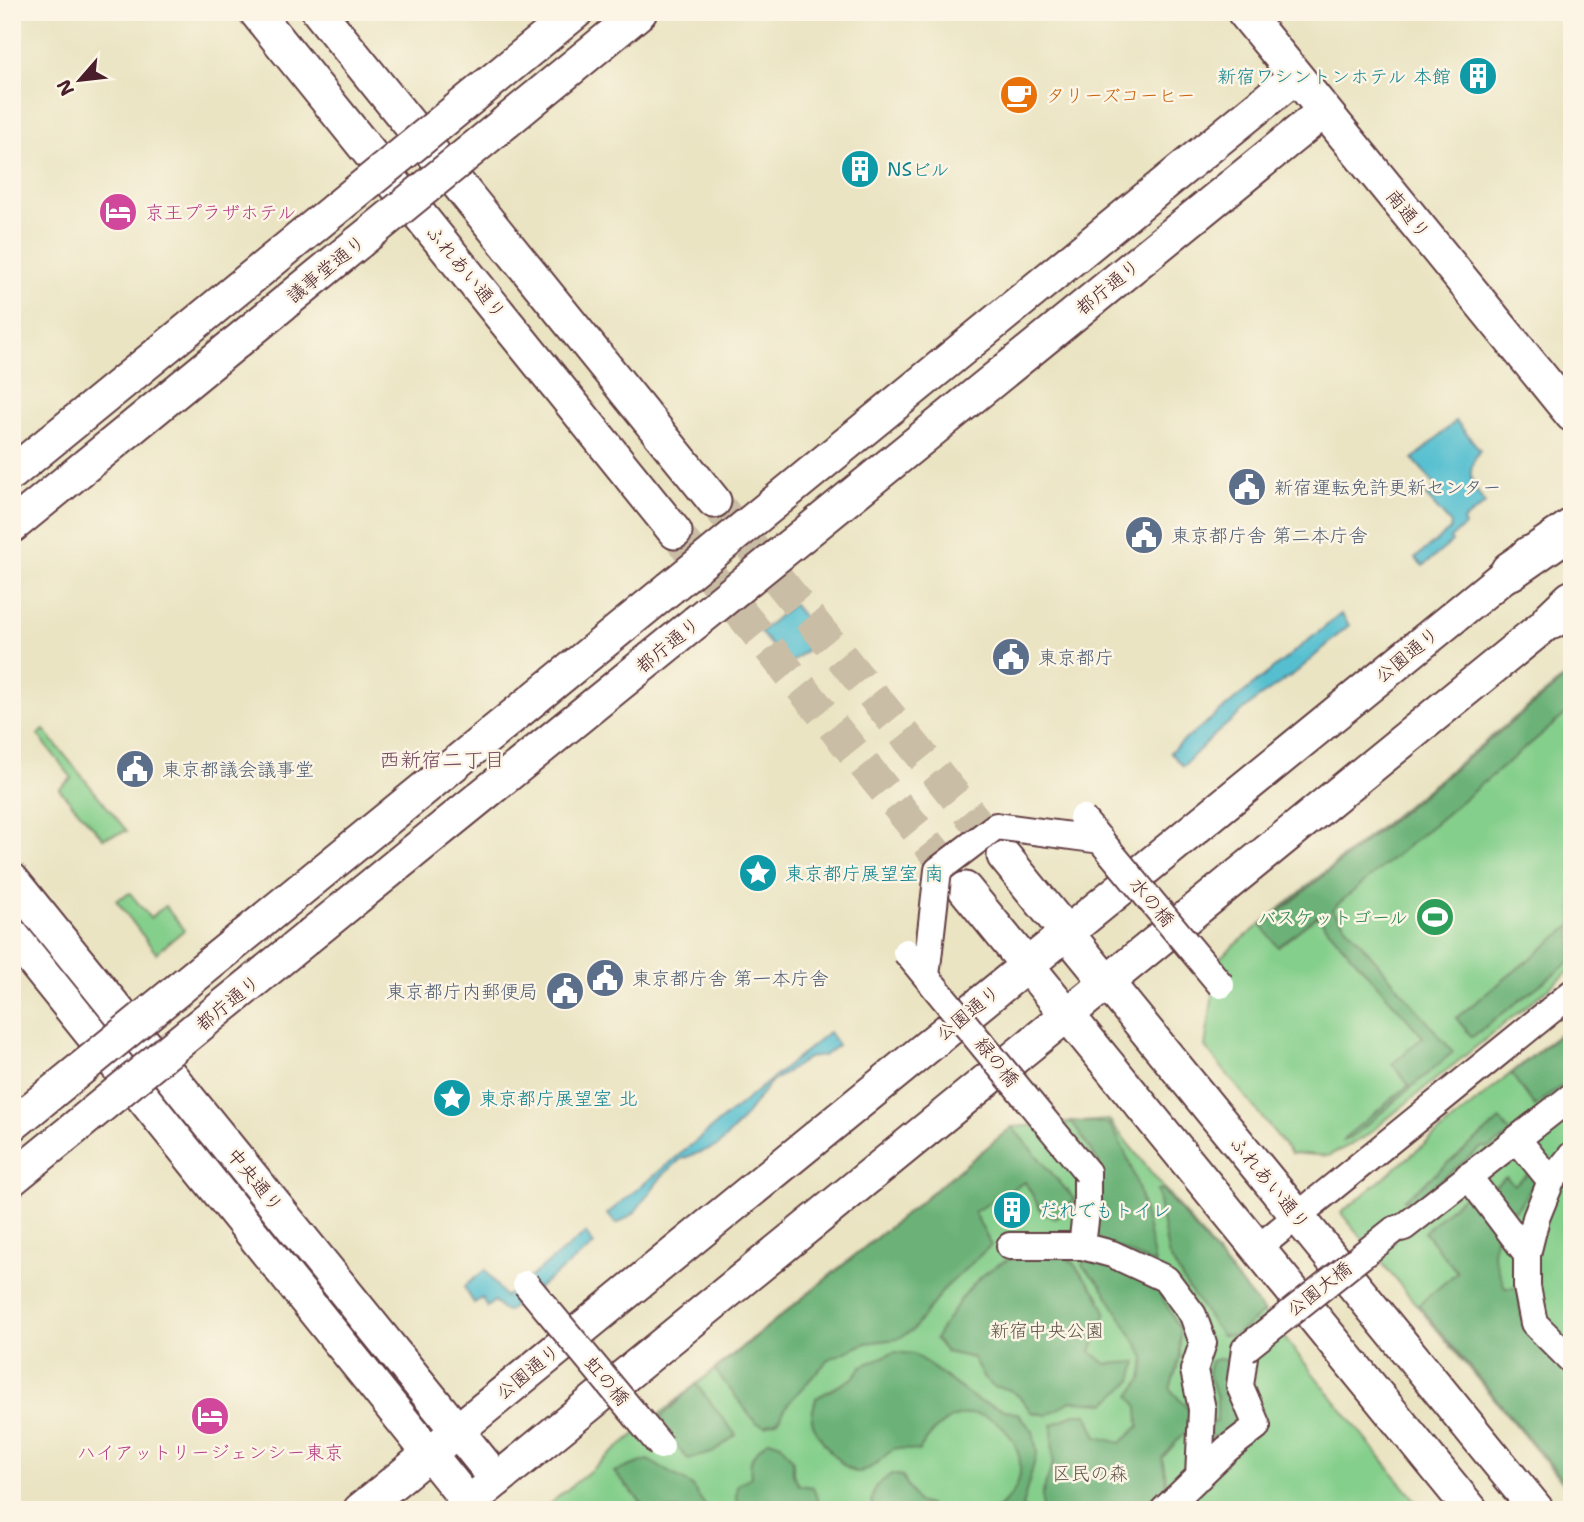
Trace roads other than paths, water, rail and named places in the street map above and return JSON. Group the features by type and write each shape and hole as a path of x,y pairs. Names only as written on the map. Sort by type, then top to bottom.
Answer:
{"highway":[{"path":"1510,571 1572,528"}],"main road":[{"name":"ふれあい通り","path":"256,12 675,532"},
{"path":"319,12 714,501"},
{"name":"議事堂通り","path":"12,473 576,12"},
{"name":"議事堂通り","path":"12,526 640,12"},
{"name":"南通り","path":"1244,12 1569,407"},
{"path":"12,1125 1296,76"},
{"name":"都庁通り","path":"12,1179 1324,111"},
{"name":"公園通り","path":"360,1510 1510,571 1572,513"},
{"path":"465,1506 1565,609"},
{"name":"ふれあい通り","path":"1004,856 1537,1510"},
{"name":"中央通り","path":"12,880 498,1480"},
{"path":"965,889 1471,1510"},
{"name":"中央通り","path":"12,935 429,1454 465,1506"}],"street":[{"name":"水の橋","path":"1082,818 1221,985"},
{"path":"926,976 938,870 996,826 1101,840"},
{"name":"緑の橋","path":"906,952 1087,1172 1087,1204 1082,1246"},
{"path":"1258,1248 1572,993"},
{"name":"公園大橋","path":"1199,1477 1227,1449 1257,1426 1240,1386 1245,1349 1394,1230 1404,1227 1572,1096"},
{"path":"1546,1118 1572,1155 1551,1181 1536,1218 1527,1254 1527,1287 1534,1322 1572,1361"},
{"path":"1517,1139 1551,1181"},
{"path":"1468,1176 1527,1254"},
{"path":"1010,1246 1082,1246 1112,1254 1166,1279 1193,1315 1203,1343 1194,1370 1202,1409 1199,1477 1164,1510"},
{"name":"虹の橋","path":"526,1284 661,1446"}],"water":[{"path":"1456,421 1480,450 1472,465 1471,478 1485,504 1463,521 1465,526 1450,538 1452,542 1423,566 1415,558 1450,530 1451,524 1426,496 1437,487 1413,459"},
{"path":"793,604 821,638 788,665 760,632"},
{"path":"1341,614 1349,625 1299,670 1257,699 1212,737 1183,766 1170,752"},
{"path":"829,1032 838,1045 823,1056 808,1058 770,1083 718,1146 681,1159 662,1176 634,1213 617,1224 607,1214"},
{"path":"586,1233 594,1245 508,1311 502,1310 494,1301 487,1307 482,1298 474,1303 464,1287 485,1270 505,1297"}],"tunnel":[{"path":"714,501 1004,856"},
{"path":"675,532 965,889"}],"place":[{"name":"新宿ワシントンホテル 本館","path":"1478,76"},
{"name":"タリーズコーヒー","path":"1019,95"},
{"name":"NSビル","path":"860,169"},
{"name":"京王プラザホテル","path":"118,212"},
{"name":"新宿運転免許更新センター","path":"1247,487"},
{"name":"東京都庁舎 第二本庁舎","path":"1144,535"},
{"name":"東京都庁","path":"1011,657"},
{"name":"東京都議会議事堂","path":"135,769"},
{"name":"東京都庁展望室 南","path":"758,873"},
{"name":"バスケットゴール","path":"1435,917"},
{"name":"東京都庁舎 第一本庁舎","path":"605,978"},
{"name":"東京都庁内郵便局","path":"565,991"},
{"name":"東京都庁展望室 北","path":"452,1098"},
{"name":"だれでもトイレ","path":"1012,1210"},
{"name":"ハイアットリージェンシー東京","path":"210,1416"}],"district":[{"name":"西新宿二丁目","path":"442,760"}],"park label":[{"name":"新宿中央公園","path":"1047,1330"},
{"name":"区民の森","path":"1090,1473"}]}
